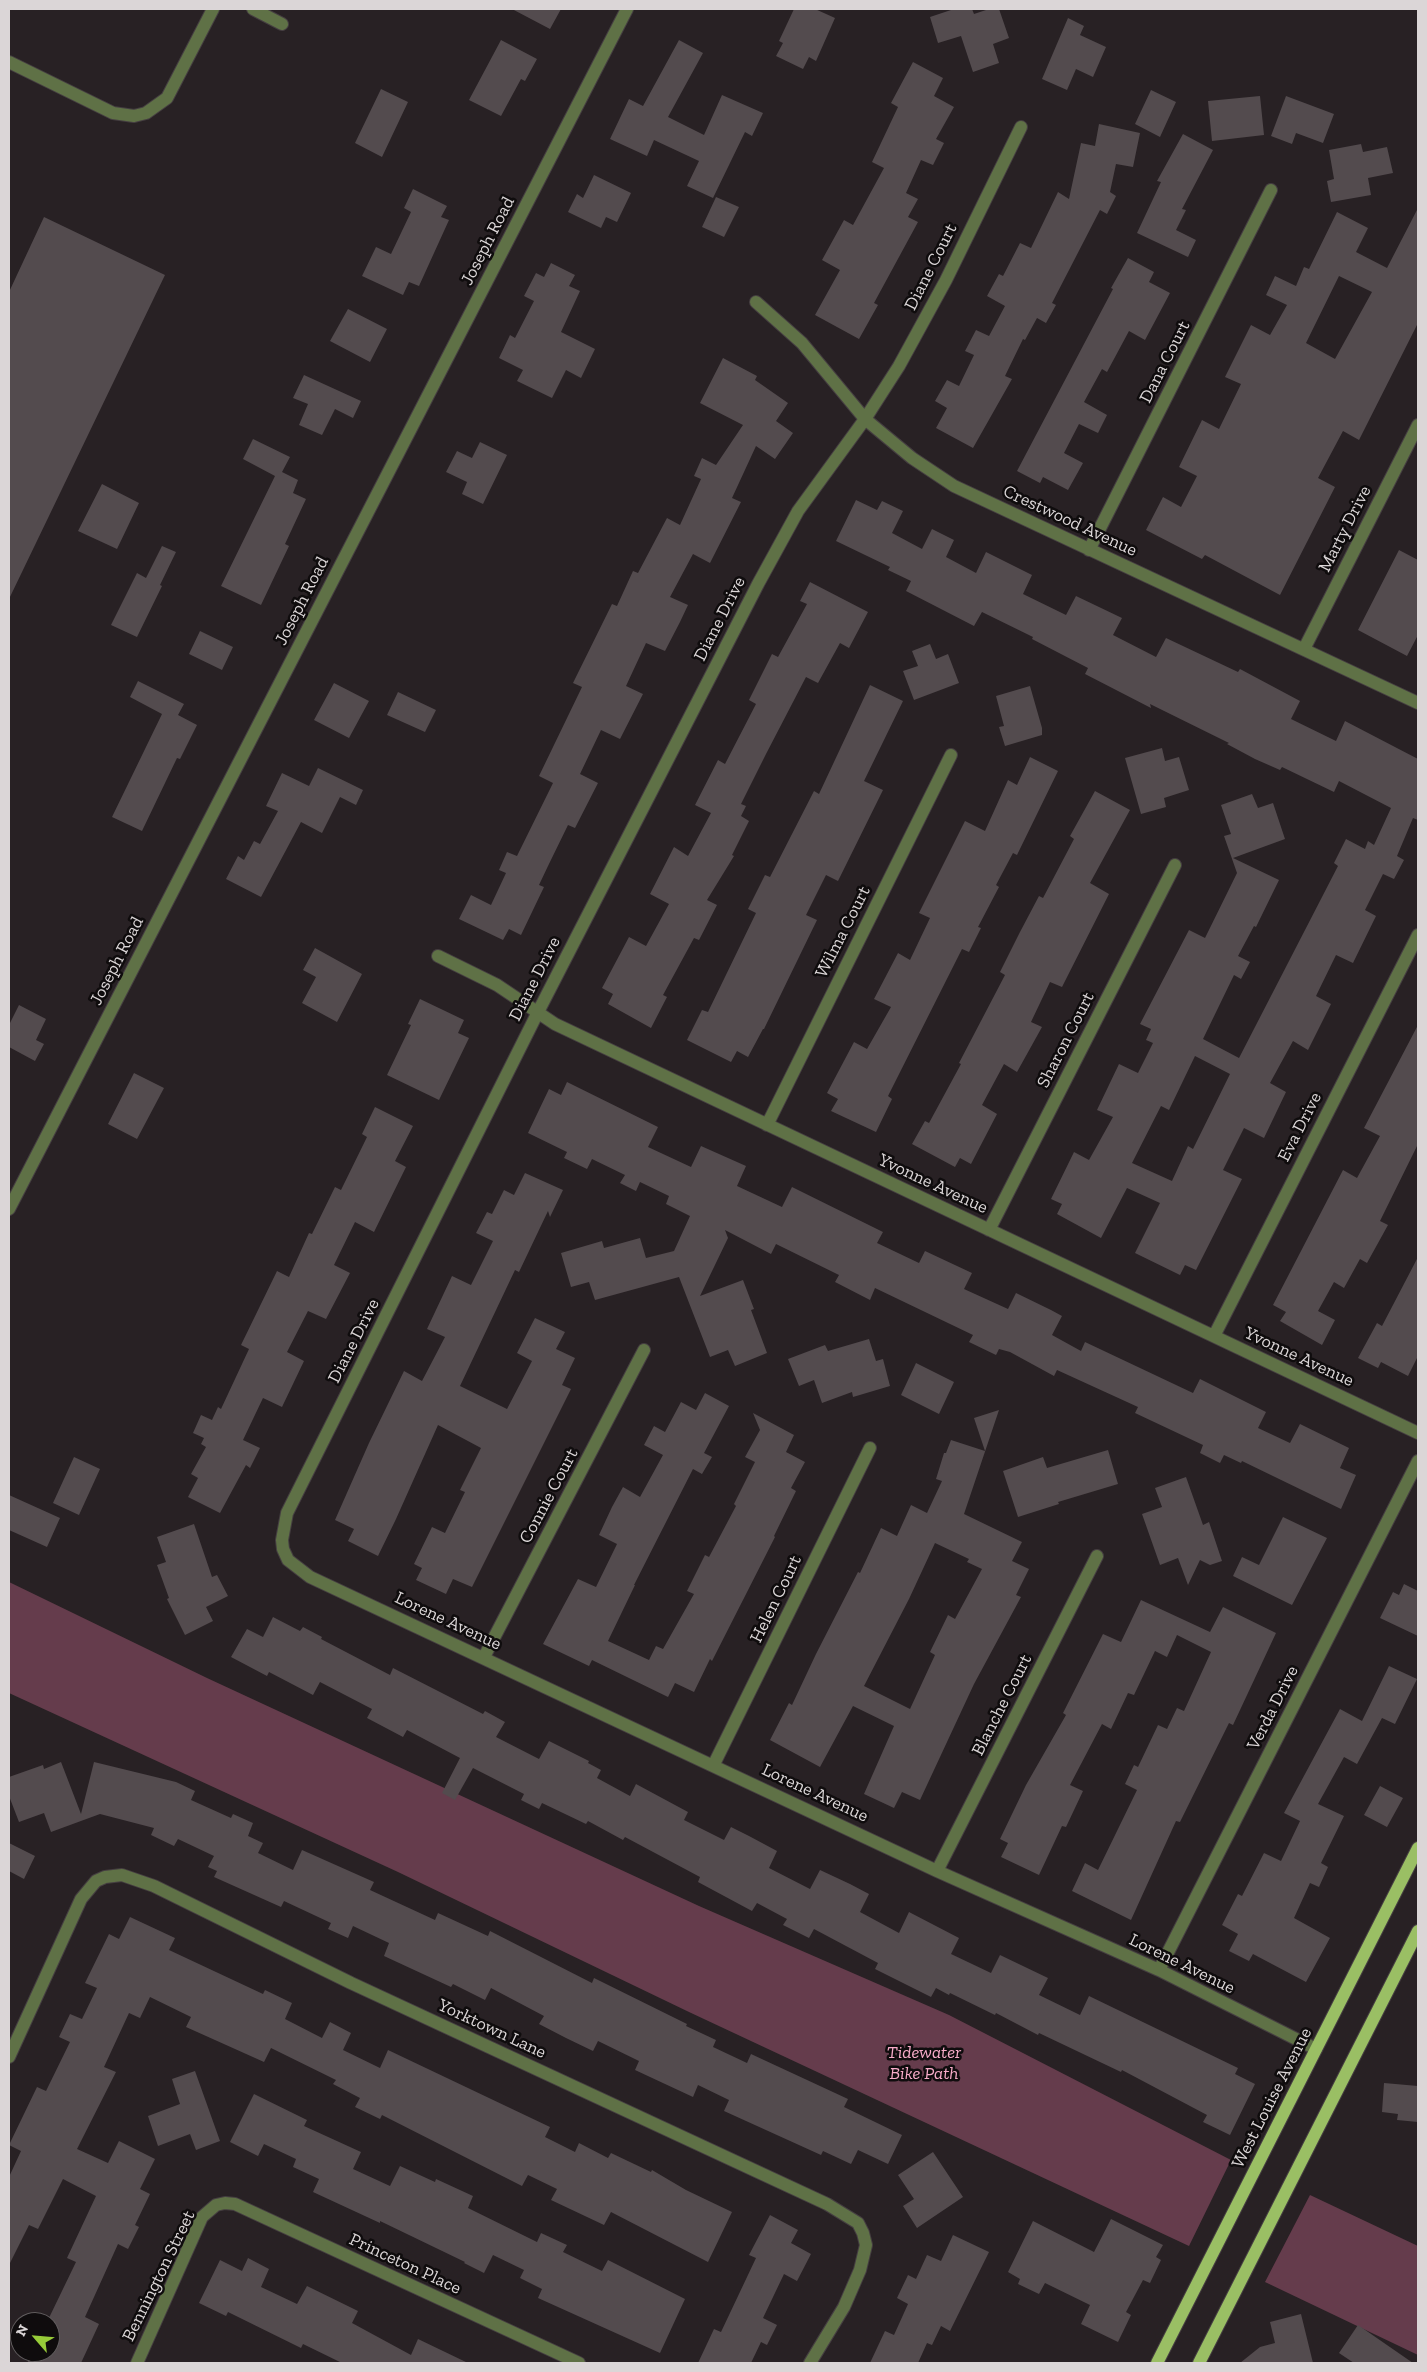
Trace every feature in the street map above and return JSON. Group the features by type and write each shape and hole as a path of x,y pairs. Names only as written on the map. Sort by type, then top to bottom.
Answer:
{"main road":[{"name":"West Louise Avenue","path":"1157,2363 1418,1848"},
{"path":"1199,2363 1418,1931"}],"street":[{"path":"9,62 114,113 134,116 146,113 167,98 213,9"},
{"path":"252,9 282,24"},
{"name":"Joseph Road","path":"9,1208 627,9"},
{"name":"Diane Court","path":"865,418 899,366 946,280 1021,128"},
{"name":"Dana Court","path":"1089,550 1271,190"},
{"name":"Crestwood Avenue","path":"756,302 802,343 865,418 912,458 954,486 1418,703"},
{"name":"Diane Drive","path":"299,1568 288,1560 283,1549 282,1540 287,1513 538,1012 789,527 798,511 865,418"},
{"name":"Marty Drive","path":"1304,649 1418,425"},
{"name":"Wilma Court","path":"766,1125 951,755"},
{"name":"Sharon Court","path":"989,1230 1174,865"},
{"name":"Eva Drive","path":"1214,1336 1418,935"},
{"name":"Yvonne Avenue","path":"438,956 497,985 555,1024 1418,1433"},
{"name":"Connie Court","path":"484,1657 644,1350"},
{"name":"Helen Court","path":"714,1764 870,1448"},
{"name":"Verda Drive","path":"1158,1970 1418,1461"},
{"name":"Blanche Court","path":"938,1870 1097,1556"},
{"name":"Lorene Avenue","path":"299,1568 310,1576 938,1870 1158,1970 1316,2050"},
{"name":"Yorktown Lane","path":"9,2057 81,1899 96,1881 105,1877 122,1874 154,1886 351,1983 827,2204 858,2223 866,2245 860,2270 844,2307 810,2363"},
{"name":"Princeton Place","path":"216,2205 225,2203 235,2204 579,2363"},
{"name":"Bennington Street","path":"137,2363 202,2217 216,2205"}],"green space":[{"name":"Tidewater Bike Path","path":"9,1582 207,1678 699,1906 949,2015 1231,2160 1189,2246 689,2012 398,1872 9,1693"},
{"path":"1310,2195 1418,2246 1418,2355 1265,2282"}],"building":[{"path":"512,9 561,9 550,29"},
{"path":"794,9 815,9 835,18 816,61 809,57 803,69 776,56 783,43 779,41"},
{"path":"954,9 972,9 974,14 989,9 999,9 1009,38 993,44 999,63 973,72 961,36 938,43 930,17"},
{"path":"1068,18 1084,26 1080,35 1106,47 1093,77 1076,69 1067,90 1042,79"},
{"path":"501,40 537,59 525,81 521,79 501,116 469,100"},
{"path":"679,40 703,53 668,117 704,135 722,95 763,113 752,136 745,132 713,198 687,186 699,161 654,140 647,156 610,139 629,99 643,106"},
{"path":"913,62 943,78 934,96 954,107 936,139 944,143 933,165 921,160 906,193 918,199 908,217 918,222 874,303 878,305 859,339 815,315 840,270 822,260 844,220 853,225 884,168 872,162 898,107 891,103"},
{"path":"381,89 408,102 382,157 355,143"},
{"path":"1151,90 1176,102 1160,137 1135,124"},
{"path":"1260,96 1264,135 1212,141 1208,101"},
{"path":"1286,96 1334,114 1323,143 1296,133 1292,144 1271,136"},
{"path":"1099,124 1140,133 1133,167 1116,164 1110,192 1116,196 1107,214 1100,210 1052,303 1056,305 1046,323 1037,318 1025,340 1023,339 1005,376 1012,379 973,448 936,428 947,408 935,401 947,380 959,386 974,355 965,351 976,330 989,336 1005,306 987,296 999,274 1003,276 1020,243 1031,248 1058,192 1069,199 1081,143 1095,146"},
{"path":"1183,134 1213,150 1182,209 1186,210 1176,230 1196,240 1188,257 1137,233 1161,182 1157,181"},
{"path":"1361,144 1363,152 1387,147 1393,173 1368,178 1371,195 1331,202 1327,181 1334,179 1329,150"},
{"path":"594,175 631,193 617,222 606,217 601,228 568,212 577,194 583,198"},
{"path":"413,189 447,206 441,217 449,220 419,286 409,282 403,295 362,276 376,247 391,254 411,212 404,208"},
{"path":"716,197 739,207 724,237 702,227"},
{"path":"1418,208 1418,323 1359,440 1343,431 1318,478 1335,487 1280,595 1205,555 1202,559 1146,530 1163,497 1181,507 1197,476 1179,467 1202,420 1219,429 1241,384 1225,377 1251,325 1270,335 1287,305 1266,295 1275,276 1296,286 1304,267 1309,269 1337,212 1368,228 1356,252 1387,268","holes":["1339,276 1372,292 1335,359 1306,343"]},
{"path":"44,217 165,275 9,599 9,292"},
{"path":"1128,258 1154,272 1149,282 1170,293 1145,340 1129,331 1107,372 1102,369 1084,402 1107,415 1098,433 1079,424 1064,453 1083,463 1068,490 1043,477 1040,483 1017,471"},
{"path":"551,263 575,275 569,286 580,291 561,332 595,349 581,378 566,370 552,398 517,381 523,370 499,358 510,335 515,338 534,301 524,296 536,273 544,277"},
{"path":"348,309 387,329 370,362 330,341"},
{"path":"723,358 757,376 755,380 788,403 776,421 793,433 775,459 756,446 732,498 741,502 710,563 693,554 670,597 688,605 680,622 665,651 646,643 626,686 643,694 620,739 601,730 580,774 598,783 575,828 568,825 539,885 544,887 521,935 509,929 503,940 459,919 471,895 491,905 506,873 499,870 507,852 517,856 553,783 539,776 582,687 573,683 612,604 617,606 633,571 638,573 667,518 680,525 701,479 694,476 702,458 716,465 743,425 700,403"},
{"path":"304,375 361,401 353,418 335,409 322,435 299,425 308,404 293,398"},
{"path":"253,439 290,457 282,472 298,480 293,493 306,499 285,544 289,546 261,605 221,586 275,476 243,459"},
{"path":"480,442 507,455 483,504 462,494 467,482 446,472 457,451 472,458"},
{"path":"102,484 139,503 117,549 78,531"},
{"path":"856,500 877,510 882,501 903,511 892,533 922,549 932,529 954,540 946,557 976,573 986,552 1032,575 1023,594 1066,615 1076,596 1122,618 1113,635 1156,657 1166,638 1238,672 1240,669 1300,701 1291,719 1336,741 1345,721 1418,759 1418,820 1413,818 1397,856 1404,860 1394,879 1383,874 1365,910 1376,916 1353,963 1336,955 1316,996 1331,1004 1308,1050 1293,1041 1270,1083 1286,1092 1264,1138 1244,1128 1223,1170 1242,1179 1196,1270 1185,1265 1180,1275 1135,1253 1160,1203 1127,1188 1101,1238 1057,1214 1062,1204 1051,1199 1074,1152 1089,1160 1113,1117 1097,1110 1119,1064 1138,1073 1153,1043 1146,1040 1151,1029 1140,1024 1189,930 1205,938 1237,873 1224,836 1231,834 1221,805 1252,794 1258,808 1273,803 1285,839 1233,858 1279,880 1256,927 1254,926 1238,956 1250,962 1241,979 1234,975 1203,1039 1239,1058 1338,866 1334,863 1346,839 1365,849 1368,841 1374,845 1391,808 1339,781 1334,792 1282,767 1280,770 1255,759 1227,744 1229,743 1150,704 1151,708 1085,674 1088,668 1032,639 1033,637 982,612 974,626 906,591 911,581 888,570 890,567 836,541","holes":["1195,1056 1230,1074 1193,1149 1188,1146 1172,1181 1132,1163 1161,1106 1169,1110"]},
{"path":"162,546 176,552 137,637 111,625 137,573 146,578"},
{"path":"1399,550 1418,560 1418,635 1407,656 1358,630"},
{"path":"810,582 868,612 849,648 840,643 818,683 806,677 741,804 746,806 741,816 749,821 732,855 734,856 707,900 717,905 699,940 694,938 663,995 667,997 651,1028 608,1004 613,994 602,988 629,937 646,946 669,904 650,894 674,847 688,856 711,813 695,805 718,760 725,764 756,704 749,700 772,654 778,657 807,604 800,601"},
{"path":"200,631 233,647 222,670 189,654"},
{"path":"930,644 936,659 948,654 959,683 914,700 903,671 918,666 912,651"},
{"path":"138,681 184,704 178,715 197,725 180,759 177,758 142,831 112,817 162,714 130,697"},
{"path":"334,683 369,701 349,738 314,720"},
{"path":"870,685 903,701 864,781 883,790 838,881 826,875 806,915 817,920 764,1029 748,1057 737,1051 731,1062 687,1040 702,1010 708,1012 756,913 748,909 765,875 770,877 814,791 819,794"},
{"path":"1030,686 1042,728 1042,735 1005,746 999,727 1004,726 996,696"},
{"path":"398,692 436,710 425,732 387,715"},
{"path":"1162,748 1165,761 1179,757 1189,790 1164,798 1166,807 1141,814 1125,758"},
{"path":"1030,757 1058,771 1017,855 1013,853 996,885 999,887 978,927 981,928 969,952 962,949 888,1096 892,1099 876,1132 831,1111 838,1099 827,1093 854,1042 867,1049 891,1007 874,999 898,953 910,960 930,918 919,913 965,821 985,831 1008,780 1017,785"},
{"path":"318,768 363,790 356,805 340,797 322,833 301,822 261,897 226,879 238,856 244,860 254,841 260,844 278,811 266,806 282,773 309,786"},
{"path":"1095,791 1130,810 1090,883 1109,894 1062,987 1050,982 1031,1022 1042,1027 1017,1072 1004,1064 982,1105 997,1114 971,1164 960,1158 955,1167 912,1144 925,1121 929,1123 961,1064 959,1063 1005,975 1000,972 1039,896 1043,898 1074,839 1070,836"},
{"path":"315,948 362,974 337,1022 302,1003 316,977 303,970"},
{"path":"420,999 464,1020 458,1033 469,1038 439,1100 387,1075 411,1025 408,1024"},
{"path":"19,1005 46,1019 36,1040 44,1044 35,1061 9,1047 9,1025"},
{"path":"1418,1025 1418,1144 1380,1221 1388,1225 1367,1263 1360,1259 1344,1288 1334,1282 1318,1311 1335,1320 1322,1345 1280,1321 1286,1312 1273,1305 1343,1170 1357,1178 1380,1136 1364,1128"},
{"path":"134,1073 164,1088 137,1139 108,1124"},
{"path":"567,1082 658,1127 648,1147 691,1167 701,1146 746,1166 737,1186 782,1207 792,1187 883,1232 877,1243 919,1263 925,1251 972,1273 964,1289 1008,1309 1016,1293 1051,1310 1062,1316 1052,1335 1081,1351 1085,1342 1193,1393 1200,1379 1266,1412 1258,1428 1290,1443 1300,1424 1349,1448 1340,1468 1356,1475 1341,1509 1242,1461 1241,1463 1224,1455 1220,1463 1200,1453 1203,1445 1135,1413 1138,1407 1057,1370 1054,1376 1010,1352 999,1349 996,1355 969,1342 973,1335 875,1288 870,1300 835,1282 839,1275 776,1244 771,1254 725,1230 728,1238 700,1296 743,1280 754,1309 751,1310 767,1353 735,1366 728,1350 710,1357 679,1277 595,1300 589,1282 571,1287 561,1253 602,1241 604,1248 640,1238 646,1258 674,1251 690,1216 666,1204 669,1196 640,1182 636,1191 620,1183 625,1175 592,1159 587,1169 564,1158 567,1152 528,1133 549,1089 561,1095"},
{"path":"375,1107 413,1126 395,1161 406,1167 374,1232 355,1222 334,1265 350,1273 326,1319 308,1311 287,1352 304,1361 282,1407 263,1398 243,1440 260,1448 250,1468 246,1465 220,1513 188,1497 198,1478 191,1474 206,1447 201,1444 204,1438 193,1433 201,1415 212,1420 218,1407 221,1409 249,1349 241,1345 277,1271 289,1277 309,1233 312,1234 335,1187 341,1190 367,1137 362,1134"},
{"path":"525,1173 563,1190 550,1217 548,1211 519,1272 515,1270 460,1386 507,1409 532,1361 517,1353 535,1318 565,1332 556,1349 575,1358 562,1385 571,1389 472,1587 453,1579 446,1594 416,1580 422,1568 414,1564 432,1527 445,1533 465,1492 460,1490 481,1448 438,1425 378,1556 348,1541 354,1529 335,1520 369,1443 404,1371 422,1381 445,1337 427,1329 452,1276 471,1285 493,1241 476,1233 487,1212 492,1214 504,1190 514,1195"},
{"path":"1418,1257 1418,1356 1408,1376 1381,1362 1378,1368 1358,1358 1377,1323 1382,1326"},
{"path":"869,1339 876,1361 883,1359 890,1386 853,1397 852,1392 822,1403 814,1380 799,1386 788,1359 825,1345 828,1351"},
{"path":"916,1363 954,1382 939,1414 901,1395"},
{"path":"705,1393 729,1406 704,1453 712,1457 702,1474 693,1469 634,1585 608,1641 649,1660 656,1646 663,1649 694,1594 687,1591 705,1555 709,1557 736,1506 734,1504 755,1462 745,1457 760,1430 753,1413 794,1435 786,1452 805,1462 791,1488 796,1491 775,1537 712,1661 710,1659 694,1692 675,1683 668,1697 592,1660 589,1666 543,1644 578,1579 596,1587 617,1544 599,1535 612,1507 623,1487 640,1497 663,1455 644,1445 654,1426 665,1432 681,1402 696,1410"},
{"path":"999,1410 964,1514 1022,1542 1012,1561 1029,1569 1016,1595 1021,1597 974,1684 920,1800 902,1792 894,1808 864,1794 894,1726 853,1706 820,1767 770,1740 789,1703 792,1705 881,1528 897,1536 911,1505 927,1513 942,1481 936,1479 944,1453 946,1453 951,1440 985,1451 974,1418","holes":["935,1543 969,1559 967,1562 982,1569 955,1619 948,1615 930,1652 935,1655 910,1709 864,1686 909,1599"]},
{"path":"1108,1450 1118,1484 1058,1502 1059,1504 1018,1517 1003,1471 1043,1457 1047,1468"},
{"path":"74,1457 100,1469 79,1515 53,1503"},
{"path":"1186,1477 1203,1525 1209,1522 1222,1561 1210,1565 1200,1560 1188,1585 1178,1558 1160,1565 1142,1514 1162,1507 1155,1488"},
{"path":"9,1495 60,1518 47,1547 9,1530"},
{"path":"1283,1517 1327,1538 1292,1605 1233,1576 1242,1557 1259,1565"},
{"path":"194,1524 212,1577 217,1575 228,1596 206,1607 213,1621 185,1635 167,1599 169,1598 157,1565 166,1562 157,1537"},
{"path":"1404,1584 1418,1591 1418,1636 1380,1618 1393,1592 1399,1595"},
{"path":"1141,1600 1210,1632 1223,1607 1276,1633 1233,1725 1229,1723 1180,1822 1176,1821 1131,1920 1072,1891 1085,1863 1098,1870 1137,1790 1125,1784 1134,1765 1138,1767 1158,1725 1167,1729 1177,1708 1184,1711 1211,1652 1177,1635 1167,1657 1155,1651 1134,1695 1128,1693 1111,1729 1102,1724 1070,1785 1083,1791 1066,1827 1062,1826 1039,1875 1001,1857 1008,1843 1000,1839 1026,1785 1066,1715 1063,1713 1103,1634 1121,1642"},
{"path":"273,1617 300,1631 303,1627 322,1637 321,1639 390,1675 393,1668 483,1714 485,1711 505,1722 496,1737 539,1759 549,1741 589,1761 588,1763 601,1770 597,1778 630,1796 636,1784 688,1812 684,1820 724,1840 731,1827 749,1836 777,1851 769,1868 810,1889 820,1870 850,1884 869,1894 860,1912 899,1933 909,1912 959,1938 951,1954 991,1973 1000,1955 1048,1978 1039,1995 1080,2015 1089,1996 1238,2068 1235,2074 1255,2084 1230,2135 1203,2122 1207,2115 1122,2070 1121,2072 1039,2033 1038,2035 996,2013 995,2015 950,1993 949,1995 936,1988 931,1997 875,1969 878,1963 814,1929 809,1938 783,1925 787,1919 757,1903 752,1911 698,1882 700,1877 625,1837 623,1840 588,1821 586,1824 542,1803 539,1809 521,1800 524,1794 473,1768 455,1800 442,1793 460,1758 407,1730 403,1737 367,1718 372,1709 320,1682 313,1695 269,1672 267,1676 231,1657 247,1629 263,1637"},
{"path":"1389,1666 1417,1679 1395,1724 1382,1718 1357,1764 1344,1757 1318,1804 1344,1816 1321,1863 1328,1867 1319,1887 1310,1883 1294,1918 1330,1938 1306,1982 1253,1954 1249,1961 1229,1951 1238,1934 1222,1925 1238,1894 1242,1896 1264,1853 1281,1861 1300,1821 1284,1813 1340,1709 1362,1721"},
{"path":"61,1762 81,1814 94,1762 176,1782 195,1791 191,1800 231,1818 233,1814 253,1823 248,1836 263,1843 258,1853 293,1870 302,1850 374,1882 370,1890 435,1920 438,1913 488,1936 490,1931 592,1983 594,1978 687,2024 686,2026 716,2040 713,2047 747,2063 751,2054 848,2099 844,2107 902,2135 888,2164 858,2150 851,2164 823,2151 821,2155 724,2111 729,2100 698,2085 693,2097 635,2070 639,2061 598,2041 593,2051 566,2038 539,2024 544,2016 491,1988 485,2000 453,1984 451,1987 384,1956 389,1943 353,1926 348,1938 328,1929 331,1923 284,1901 281,1907 214,1877 217,1871 208,1867 214,1856 178,1839 174,1846 151,1835 154,1828 100,1814 51,1832 44,1813 19,1822 9,1796 9,1777 43,1765 44,1769"},
{"path":"1380,1786 1403,1798 1387,1827 1364,1815"},
{"path":"9,1843 35,1856 24,1879 9,1871"},
{"path":"130,1917 175,1938 169,1950 263,1994 265,1990 292,2003 285,2019 322,2038 330,2022 351,2033 343,2050 380,2068 388,2050 550,2127 545,2137 575,2152 579,2143 608,2158 611,2153 651,2172 652,2170 686,2190 732,2212 708,2262 611,2212 604,2225 551,2200 557,2189 528,2175 522,2186 382,2115 380,2119 355,2107 360,2098 333,2084 336,2080 271,2048 264,2062 186,2027 191,2017 150,1997 140,2018 129,2013 104,2067 116,2072 77,2149 108,2163 119,2141 155,2159 140,2189 150,2194 135,2225 139,2227 128,2249 118,2244 85,2317 99,2324 81,2363 27,2363 60,2362 60,2312 52,2312 76,2262 67,2258 96,2196 63,2179 38,2229 29,2225 9,2265 9,2177 21,2151 9,2145 37,2087 46,2091 70,2042 59,2037 70,2014 82,2019 97,1988 85,1983 109,1934 119,1939"},
{"path":"195,2071 220,2141 196,2150 190,2134 158,2146 148,2116 180,2104 172,2079"},
{"path":"1384,2083 1418,2086 1418,2122 1397,2120 1398,2114 1382,2112"},
{"path":"254,2094 307,2120 304,2126 361,2152 353,2169 390,2186 400,2166 435,2182 436,2179 473,2196 468,2208 537,2242 541,2233 567,2245 563,2252 602,2271 608,2260 685,2299 660,2353 538,2298 542,2289 520,2278 524,2270 493,2255 484,2273 380,2221 380,2223 313,2192 319,2179 293,2167 296,2159 264,2144 258,2156 230,2142"},
{"path":"933,2152 963,2197 917,2228 903,2206 914,2199 898,2175"},
{"path":"770,2215 798,2230 791,2243 811,2254 797,2281 784,2274 763,2318 777,2325 767,2345 761,2342 751,2363 698,2363 714,2329 721,2332 756,2258 749,2255"},
{"path":"1111,2219 1163,2245 1156,2257 1161,2260 1150,2283 1143,2280 1126,2312 1131,2315 1118,2342 1081,2324 1090,2305 1045,2283 1039,2294 1018,2284 1020,2279 1008,2272 1033,2221 1094,2252"},
{"path":"953,2235 989,2252 950,2331 941,2326 932,2345 927,2343 918,2363 870,2363 885,2331 894,2335 908,2304 897,2298 908,2275 916,2279 927,2255 941,2261"},
{"path":"248,2258 269,2269 261,2287 297,2304 307,2286 358,2311 352,2323 411,2355 418,2339 468,2363 342,2363 303,2344 301,2348 228,2312 226,2316 199,2303 220,2260 242,2271"},
{"path":"1301,2314 1313,2363 1240,2363 1260,2347 1275,2343 1270,2322"},
{"path":"1358,2325 1413,2363 1354,2363 1339,2353"}]}
